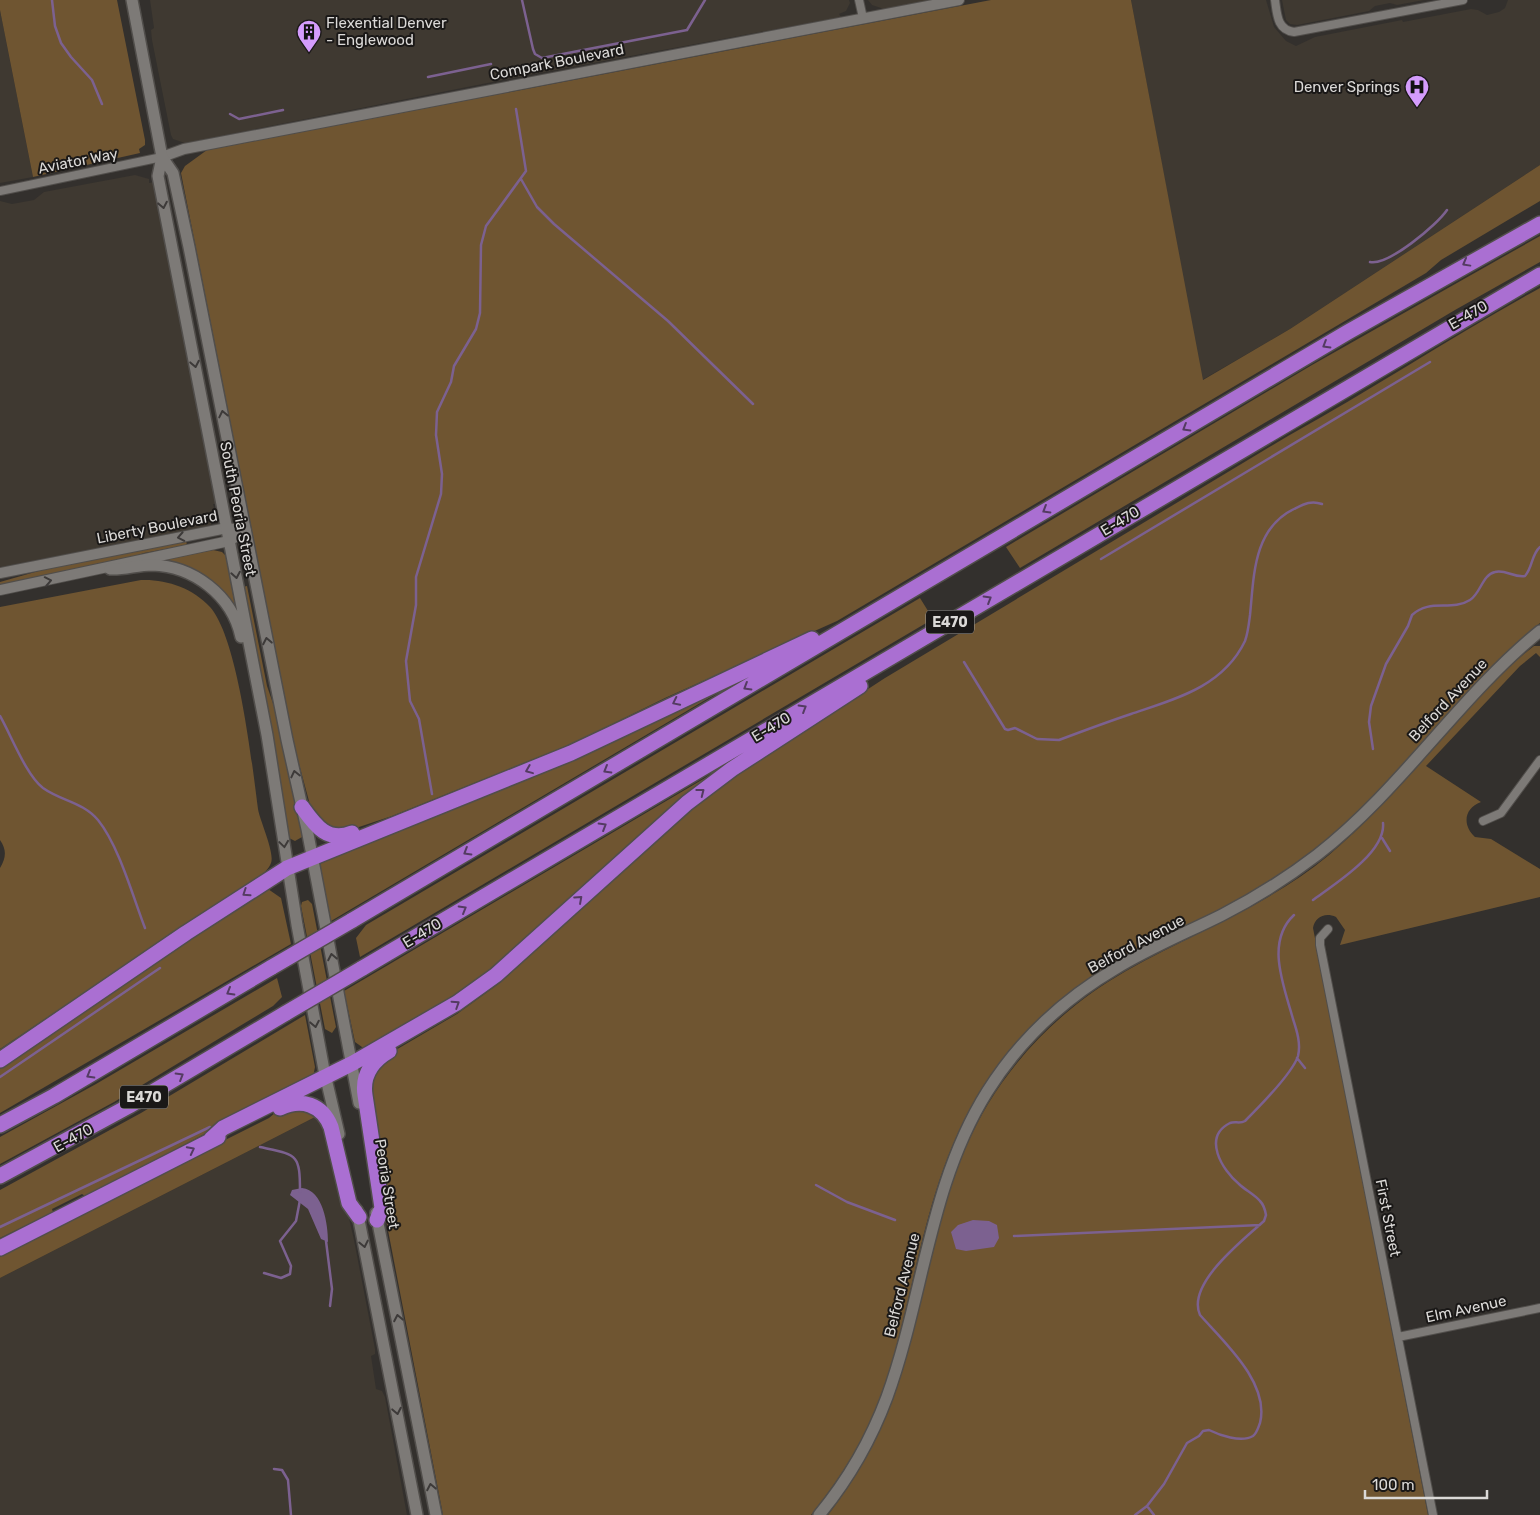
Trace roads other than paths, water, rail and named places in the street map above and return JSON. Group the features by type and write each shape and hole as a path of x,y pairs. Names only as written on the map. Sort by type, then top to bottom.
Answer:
{"highway":[{"path":"0,1125 54,1096 272,968 1348,332 1540,224"},
{"name":"E-470","path":"0,1176 130,1106 1540,275"},
{"path":"0,1054 287,868 312,856 571,753 749,668 880,609"},
{"path":"211,1140 223,1128 353,1063 435,1017 496,975 656,828 698,794 732,769 900,660 929,634"},
{"path":"302,807 318,828 334,837 344,836 369,827 384,827"},
{"path":"0,1060 109,988 118,979"},
{"path":"377,1220 382,1208 364,1091 366,1078 378,1058 414,1036 435,1017"},
{"path":"0,1248 152,1172 211,1140 287,1105 301,1103 316,1107 330,1123 349,1203 359,1217"},
{"path":"0,1242 158,1163 171,1160"}],"main road":[{"name":"South Peoria Street","path":"132,0 162,157 158,176 254,666 267,736 287,868"},
{"name":"South Peoria Street","path":"162,157 173,173 312,856"},
{"path":"110,569 167,566 199,579 216,592 230,609 239,628 244,652 254,666"},
{"name":"Belford Avenue","path":"819,1515 854,1467 880,1415 896,1370 938,1205 952,1162 979,1106 1010,1060 1050,1017 1097,980 1249,900 1286,878 1330,845 1373,805 1495,671 1540,632"},
{"name":"Peoria Street","path":"312,856 353,1063 377,1220 436,1515"},
{"path":"287,868 326,1077 359,1217 417,1515"},
{"path":"404,1447 400,1462 410,1515"}],"street":[{"path":"859,0 862,18"},
{"name":"Compark Boulevard","path":"162,157 184,149 959,0"},
{"path":"1274,0 1278,19 1283,28 1290,32 1463,0"},
{"name":"Aviator Way","path":"0,191 162,157"},
{"name":"Liberty Boulevard","path":"0,573 227,528 246,530"},
{"name":"Liberty Boulevard","path":"0,590 110,569 146,558 229,541 246,530"},
{"path":"1483,820 1502,813 1540,760"},
{"name":"First Street","path":"1328,929 1320,938 1320,945 1432,1515"},
{"name":"Elm Avenue","path":"1398,1337 1540,1308"}],"waterway":[{"path":"52,0 55,26 61,43 92,80 102,104"},
{"path":"522,0 533,49 535,54 542,58 687,30 705,0"},
{"path":"428,77 491,64"},
{"path":"432,794 419,719 410,701 406,661 416,605 416,577 441,494 442,474 436,435 437,412 451,382 454,366 476,329 480,313 481,245 486,226 526,171 516,109"},
{"path":"230,114 239,119 283,110"},
{"path":"521,179 537,207 554,224 668,321 753,404"},
{"path":"1370,262 1378,262 1388,258 1412,243 1442,217 1447,210"},
{"path":"1101,559 1430,362"},
{"path":"964,662 1005,729 1015,728 1037,739 1059,740 1181,696 1211,680 1224,670 1236,657 1245,641 1249,625 1258,555 1270,529 1294,509 1308,503 1322,504"},
{"path":"1373,749 1369,722 1371,706 1386,664 1408,626 1412,615 1426,607 1455,605 1470,600 1477,593 1484,580 1495,572 1499,571 1517,576 1525,576 1540,547"},
{"path":"0,716 25,765 37,782 50,792 86,809 106,831 119,857 145,928"},
{"path":"1313,900 1346,876 1368,856 1382,834 1383,823"},
{"path":"1382,838 1390,851"},
{"path":"1135,1515 1147,1506 1164,1484 1187,1443 1199,1436 1203,1431 1209,1430 1224,1436 1242,1439 1253,1436 1260,1423 1261,1408 1252,1378 1232,1350 1200,1315 1198,1303 1201,1290 1219,1264 1264,1221 1266,1215 1264,1207 1255,1196 1226,1171 1216,1145 1217,1136 1222,1129 1230,1123 1245,1121 1282,1080 1298,1056 1298,1038 1279,965 1280,938 1285,926 1294,915"},
{"path":"0,1077 160,968"},
{"path":"1297,1058 1305,1068"},
{"path":"0,1227 210,1127"},
{"path":"260,1147 289,1154 294,1158 299,1170 300,1192"},
{"path":"816,1185 847,1202 895,1220"},
{"path":"264,1273 281,1278 290,1274 291,1266 280,1241 296,1221 300,1200"},
{"path":"1014,1236 1260,1225"},
{"path":"326,1241 332,1289 330,1306"},
{"path":"274,1469 282,1470 288,1480 291,1515"},
{"path":"1147,1506 1154,1515"}],"place":[{"name":"Flexential Denver - Englewood","path":"309,53"},
{"name":"Denver Springs","path":"1417,108"}]}
